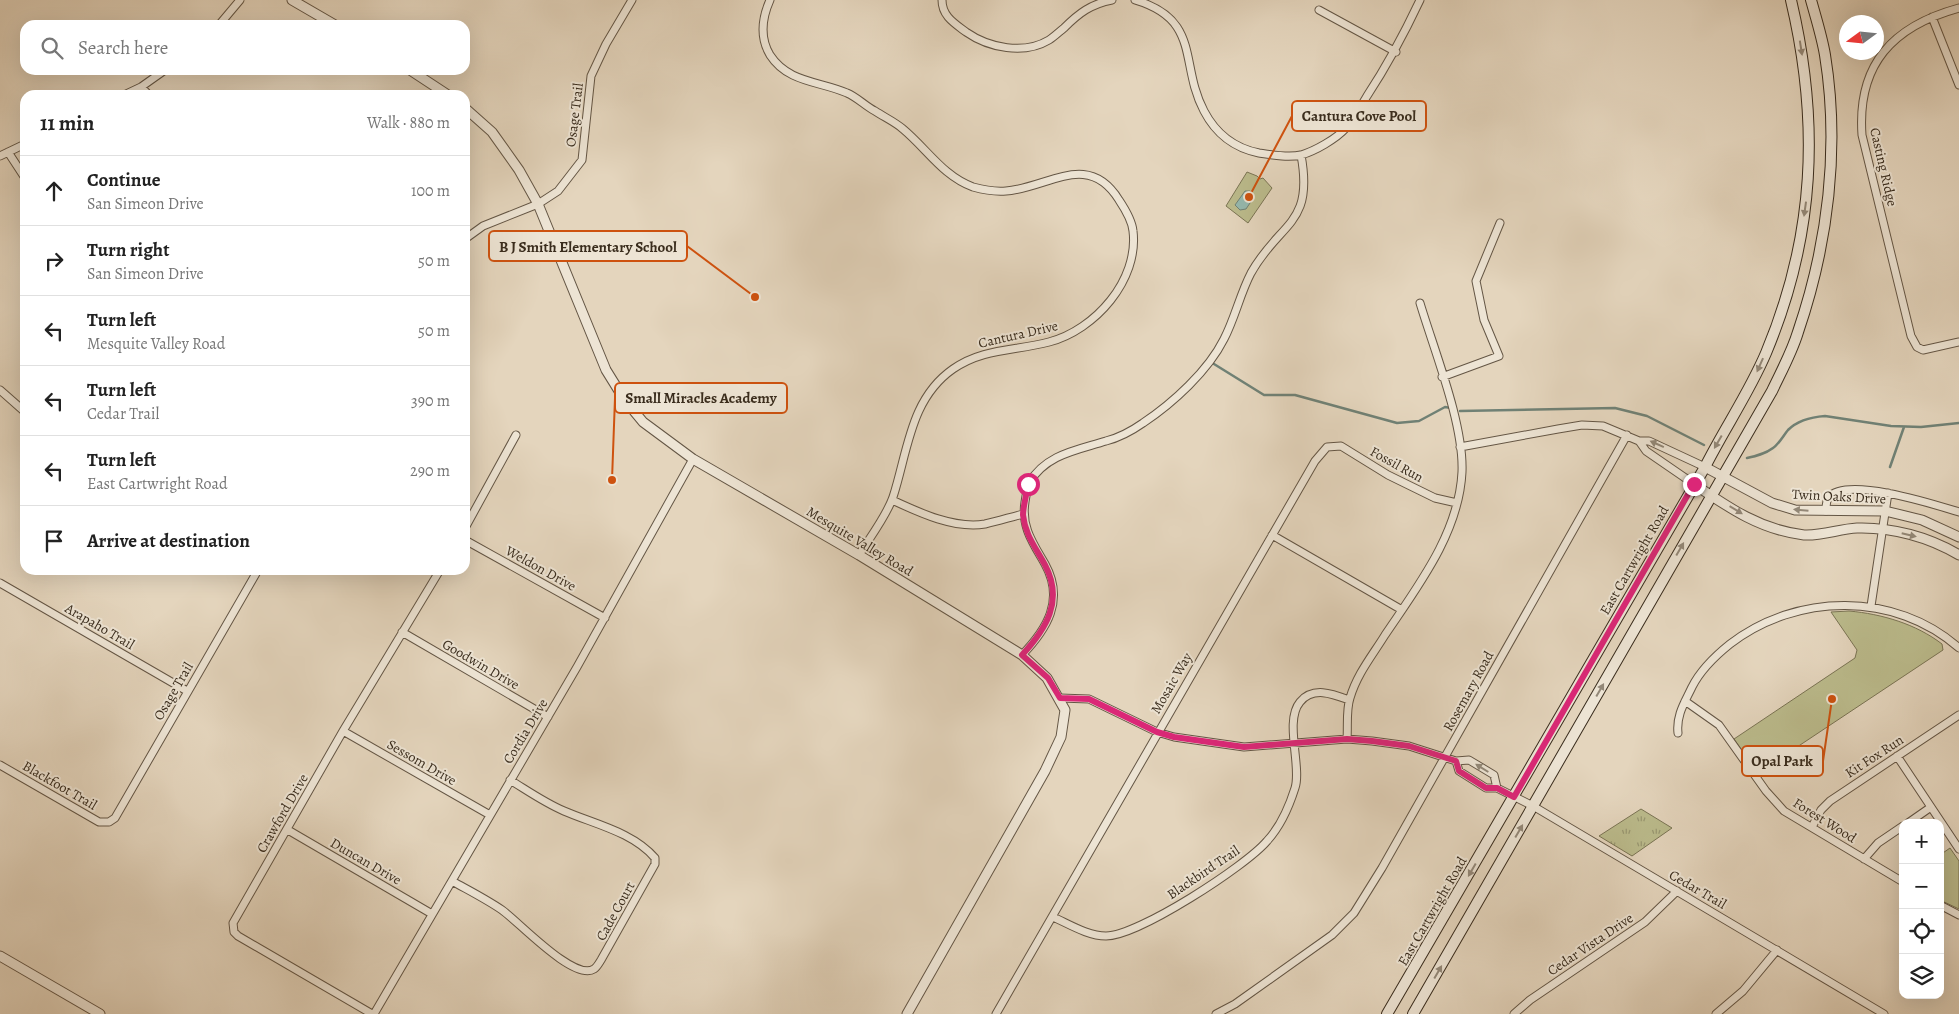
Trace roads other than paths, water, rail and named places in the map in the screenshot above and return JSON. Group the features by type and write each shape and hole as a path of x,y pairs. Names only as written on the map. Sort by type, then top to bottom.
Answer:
{"main road":[{"name":"East Cartwright Road","path":"1387,1014 1705,467 1753,382 1766,352 1799,255 1808,189 1810,138 1807,88 1790,0"},
{"path":"1413,1014 1772,391 1798,333 1815,271 1828,201 1832,131 1825,55 1811,0"}],"street":[{"path":"223,20 240,0"},
{"path":"292,0 326,20"},
{"name":"Osage Trail","path":"470,236 500,218 538,204 558,191 582,160 591,76 606,44 632,0"},
{"name":"Cantura Drive","path":"770,0 762,23 764,38 770,56 786,72 801,80 847,93 904,129 938,165 959,181 975,187 992,192 1008,191 1069,174 1086,175 1103,182 1116,195 1127,212 1134,230 1127,270 1120,286 1108,303 1087,323 1071,333 1050,342 982,353 964,362 938,381 927,395 912,425 892,500 859,556"},
{"path":"942,0 942,9 948,18 970,35 1003,47 1022,48 1050,40 1090,6 1112,0"},
{"path":"1135,0 1157,9 1176,25 1185,40 1196,94 1204,112 1217,131 1231,143 1249,151 1270,155 1301,155 1331,140 1346,128 1396,52 1420,0"},
{"name":"Casting Ridge","path":"1959,8 1932,17 1906,29 1887,47 1874,66 1864,90 1860,113 1862,135 1911,336 1918,347 1929,350 1959,342"},
{"path":"1319,10 1396,52"},
{"path":"1932,17 1959,85"},
{"path":"135,90 158,75"},
{"path":"418,75 440,90"},
{"path":"141,87 144,90"},
{"name":"Mesquite Valley Road","path":"470,112 492,132 507,151 538,204 577,294 606,370 624,399 643,422 693,459 859,556 1022,655 1048,678 1060,698 1065,710 1064,724 1053,754 907,1014"},
{"path":"0,156 20,146"},
{"path":"8,152 20,170"},
{"path":"1022,655 1040,636 1050,615 1054,598 1046,566 1028,536 1023,514 1028,484 1040,469 1060,454 1109,441 1142,423 1196,379 1224,340 1251,274 1265,252 1293,222 1301,209 1305,176 1301,155"},
{"path":"1442,377 1499,356 1484,320 1476,281 1500,223"},
{"path":"1347,739 1349,700 1357,678 1402,610 1438,550 1455,515 1462,472 1460,447 1455,420 1420,303"},
{"path":"0,390 20,408"},
{"name":"Twin Oaks Drive","path":"1460,447 1582,425 1603,426 1639,441 1649,441 1705,467 1772,503 1795,510 1885,511 1922,520 1959,537"},
{"path":"470,519 516,435"},
{"name":"Rosemary Road","path":"1216,1014 1234,1004 1332,935 1354,913 1382,868 1627,435"},
{"name":"Twin Oaks Drive","path":"1639,441 1646,451 1712,496 1760,525 1804,535 1824,534 1856,528 1882,529 1925,538 1959,555"},
{"name":"Fossil Run","path":"1327,447 1341,446 1435,498 1457,503"},
{"name":"Mosaic Way","path":"999,1013 1157,732 1315,461 1327,447"},
{"name":"Cordia Drive","path":"373,1014 548,717 693,459"},
{"path":"1826,511 1828,498 1840,492 1856,490 1906,495 1959,512"},
{"path":"1871,606 1888,493"},
{"path":"892,500 929,516 964,524 984,524 1023,514"},
{"path":"1272,535 1402,610"},
{"name":"Weldon Drive","path":"470,543 605,618"},
{"name":"Osage Trail","path":"108,822 118,815 255,575"},
{"name":"Crawford Drive","path":"373,1014 238,936 234,932 234,918 288,830 343,731 437,575"},
{"name":"Arapaho Trail","path":"0,583 188,691"},
{"path":"1678,732 1677,718 1704,668 1738,638 1771,619 1794,612 1825,606 1871,606 1918,622 1959,648"},
{"name":"Goodwin Drive","path":"402,632 548,717"},
{"name":"Blackbird Trail","path":"1053,917 1083,930 1105,936 1122,934 1146,924 1218,880 1267,842 1284,817 1296,785 1294,743 1296,709 1301,700 1312,694 1324,692 1349,700"},
{"name":"Cedar Trail","path":"1060,698 1089,699 1157,732 1174,737 1244,747 1347,739 1409,746 1456,761 1468,760 1494,775 1497,788"},
{"name":"Forest Wood","path":"1685,701 1719,725 1774,801 1784,811 1899,880"},
{"name":"Kit Fox Run","path":"1812,827 1821,810 1830,801 1959,715"},
{"name":"Sessom Drive","path":"343,731 490,815"},
{"path":"1897,756 1959,849"},
{"name":"Cedar Trail","path":"1456,761 1459,771 1486,788 1497,788 1533,806 1777,950 1878,1013"},
{"name":"Blackfoot Trail","path":"0,765 94,819 108,822"},
{"name":"Cade Court","path":"452,880 501,909 539,944 570,964 589,971 594,969 601,960 655,864 655,858 645,847 608,827 561,810 510,780"},
{"path":"1914,819 1931,807"},
{"path":"1864,859 1878,843 1899,829"},
{"name":"Duncan Drive","path":"288,830 432,914"},
{"name":"Cedar Vista Drive","path":"1514,1014 1530,1000 1645,922 1677,891"},
{"path":"1944,907 1959,915"},
{"path":"1716,1014 1744,991 1777,950"},
{"path":"0,956 100,1014"}],"water":[{"path":"1245,191 1250,191 1254,197 1246,209 1240,210 1235,205"}],"waterway":[{"path":"1214,364 1264,395 1295,395 1397,423 1419,421 1445,407 1451,408"},
{"path":"1460,411 1615,408 1647,416 1704,445"},
{"path":"1747,458 1770,450 1792,427 1801,421 1815,417 1825,416 1891,426 1921,427 1959,423"},
{"path":"1890,467 1904,427"}],"place":[{"name":"Cantura Cove Pool","path":"1249,197"},
{"name":"B J Smith Elementary School","path":"755,297"},
{"name":"Small Miracles Academy","path":"612,480"},
{"name":"Opal Park","path":"1832,699"}]}
